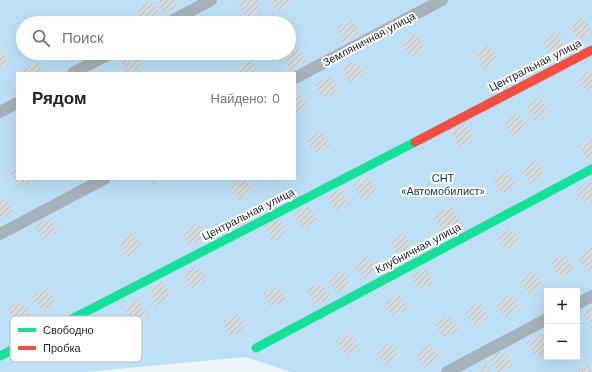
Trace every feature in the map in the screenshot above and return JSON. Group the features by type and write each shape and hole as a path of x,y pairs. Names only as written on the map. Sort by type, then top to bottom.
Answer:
{"street":[{"path":"181,16 211,0"},
{"name":"Земляничная улица","path":"296,77 442,0"},
{"name":"Центральная улица","path":"77,316 592,50"},
{"path":"75,72 98,60"},
{"path":"0,112 16,104"},
{"name":"Клубничная улица","path":"256,348 592,169"},
{"path":"0,234 102,180"},
{"path":"580,302 592,296"},
{"path":"447,372 544,321"},
{"name":"Центральная улица","path":"0,356 10,351"}],"green space":[{"name":"СНТ «Автомобилист»","path":"0,0 592,0 592,372 291,372 246,357 84,372 0,372"}],"building":[{"path":"152,0 159,15 140,16 136,8"},
{"path":"157,0 177,0 179,5 164,13"},
{"path":"244,0 257,0 262,10 250,16 245,16 238,3"},
{"path":"271,0 290,0 292,3 276,11"},
{"path":"584,17 592,32 579,41 569,26"},
{"path":"351,19 359,34 344,42 336,27"},
{"path":"557,32 566,47 552,56 542,42"},
{"path":"417,34 425,49 410,57 402,42"},
{"path":"488,45 498,59 483,69 474,54"},
{"path":"298,47 306,62 290,70 285,60 296,60 296,48"},
{"path":"0,49 9,64 0,68"},
{"path":"120,60 140,60 143,65 126,72"},
{"path":"357,60 365,75 349,83 341,68"},
{"path":"252,61 258,72 238,72 237,69"},
{"path":"38,62 43,72 23,72 22,70"},
{"path":"592,69 592,90 587,93 577,78"},
{"path":"331,76 339,91 323,99 315,84"},
{"path":"299,93 307,108 296,114 296,94"},
{"path":"540,97 549,112 535,121 525,107"},
{"path":"518,113 527,127 513,136 503,122"},
{"path":"465,123 475,138 460,148 451,133"},
{"path":"321,130 330,145 316,154 306,139"},
{"path":"592,138 592,158 588,161 579,146"},
{"path":"536,160 545,174 531,184 521,169"},
{"path":"16,170 16,180 33,180 18,188 10,173"},
{"path":"506,170 516,184 502,194 492,179"},
{"path":"367,176 377,191 362,200 353,185"},
{"path":"150,180 160,180 152,184"},
{"path":"237,180 246,180 253,191 238,200 229,185"},
{"path":"590,180 592,183 592,200 585,204 576,190"},
{"path":"341,188 351,203 336,212 327,197"},
{"path":"6,197 13,212 0,219 0,200"},
{"path":"308,205 317,220 303,229 293,214"},
{"path":"452,206 463,225 443,236 433,216"},
{"path":"50,217 58,232 42,240 35,225"},
{"path":"278,218 287,233 273,242 264,227"},
{"path":"198,223 206,238 190,246 182,231"},
{"path":"511,228 520,242 506,252 496,237"},
{"path":"132,233 142,247 128,257 118,242"},
{"path":"404,233 413,248 399,257 390,242"},
{"path":"592,247 592,268 587,271 578,257"},
{"path":"564,254 574,269 559,278 550,263"},
{"path":"368,256 378,270 364,279 354,265"},
{"path":"197,266 207,281 192,290 183,275"},
{"path":"425,267 434,282 420,291 411,277"},
{"path":"342,269 351,284 337,293 328,279"},
{"path":"533,271 543,285 529,295 519,280"},
{"path":"162,282 172,297 157,306 148,291"},
{"path":"321,282 330,297 316,306 306,291"},
{"path":"277,284 286,299 272,308 263,294"},
{"path":"47,288 55,303 40,311 31,296"},
{"path":"399,294 408,308 394,318 384,303"},
{"path":"510,294 520,308 505,318 496,303"},
{"path":"138,299 148,314 142,318 142,316 129,316 124,308"},
{"path":"22,300 30,316 11,316 7,308"},
{"path":"479,303 489,317 474,327 465,312"},
{"path":"592,308 592,329 583,314"},
{"path":"236,313 245,328 231,337 222,322"},
{"path":"449,315 459,330 444,339 435,324"},
{"path":"350,332 360,347 345,356 336,341"},
{"path":"541,333 544,338 544,352 536,357 527,342"},
{"path":"390,341 399,356 385,365 376,351"},
{"path":"430,344 439,359 425,368 415,354"},
{"path":"503,350 513,364 501,372 498,372 489,359"},
{"path":"588,363 592,372 574,372"},
{"path":"486,365 491,372 475,372"}],"traffic: fast":[{"path":"78,316 415,142"},
{"path":"256,348 592,169"},
{"path":"0,356 10,351"}],"traffic: jam":[{"path":"415,142 592,50"}]}
